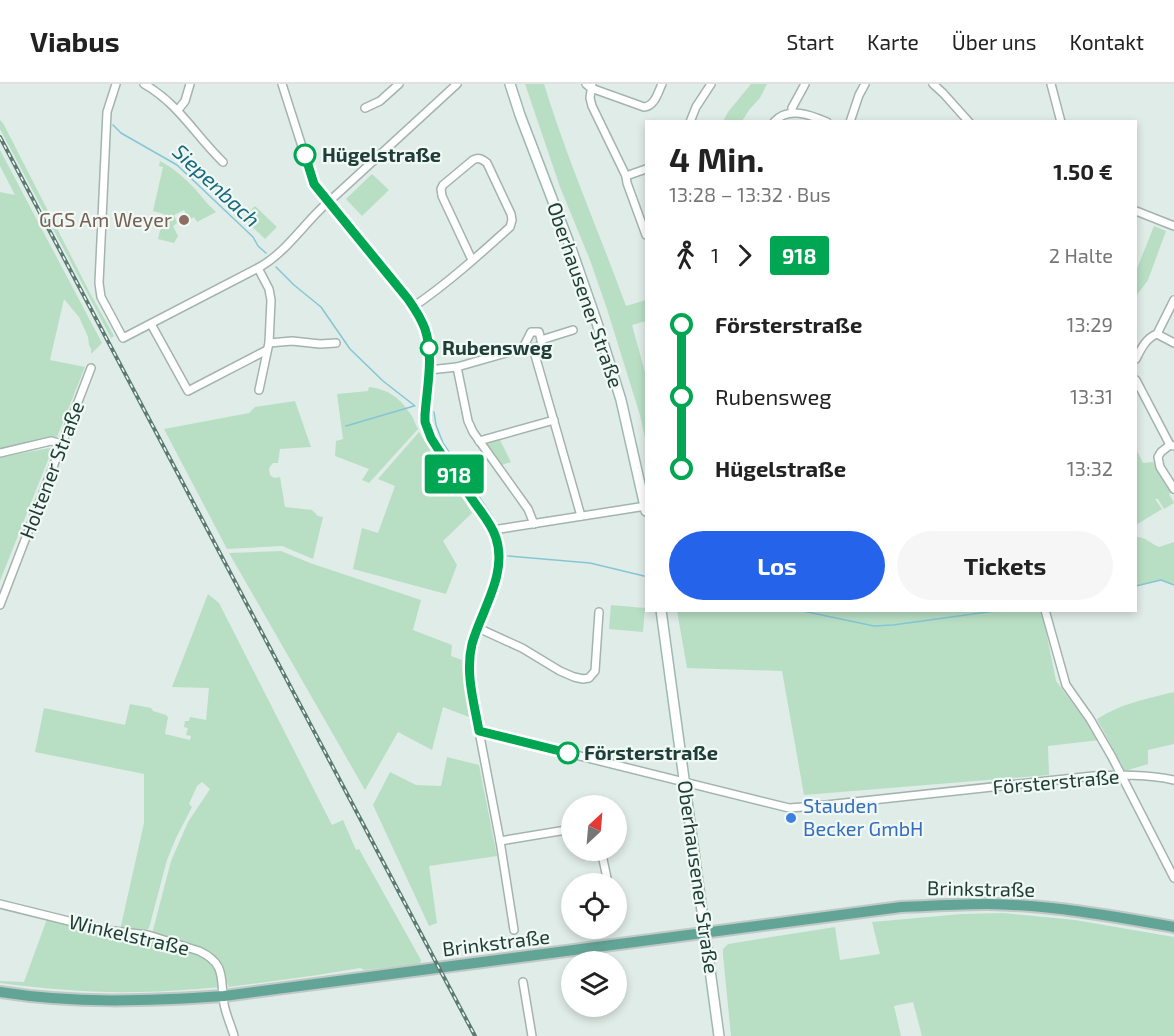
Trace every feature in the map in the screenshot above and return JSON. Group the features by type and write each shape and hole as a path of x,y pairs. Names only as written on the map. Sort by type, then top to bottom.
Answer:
{"main road":[{"name":"Oberhausener Straße","path":"510,84 600,334 621,400 645,502"},
{"name":"Oberhausener Straße","path":"662,612 719,1036"},
{"name":"Brinkstraße","path":"0,992 113,1001 224,996 901,907 989,904 1077,911 1174,927"}],"street":[{"path":"116,84 107,112 99,283 101,297 123,338 274,259 321,207 457,84"},
{"path":"144,84 178,110 224,162"},
{"path":"178,110 185,101 190,84"},
{"path":"282,84 314,184 413,306 425,329 430,352 425,422 431,438 493,530 497,540 496,577 472,644 469,679 500,841 514,930"},
{"path":"365,108 380,101 399,84"},
{"path":"645,232 626,176 592,106 590,85 649,107 662,84"},
{"path":"691,120 696,107 711,84"},
{"path":"792,112 805,84"},
{"path":"851,120 865,84"},
{"path":"933,84 967,120"},
{"path":"1051,84 1060,120"},
{"path":"776,120 781,115 792,112 823,120"},
{"path":"413,306 429,296 472,260 510,227 511,214 488,163 477,158 441,189 442,196 472,260"},
{"path":"626,176 645,170"},
{"path":"1137,211 1174,226"},
{"path":"258,268 269,289 271,300 268,347 259,390"},
{"path":"1137,357 1148,339 1157,334 1174,300"},
{"path":"151,324 188,391 268,347 291,341 336,343"},
{"path":"541,340 573,330"},
{"path":"429,370 457,367 523,348 542,346 539,332 531,332 523,348"},
{"path":"1157,334 1174,343"},
{"path":"533,348 581,516"},
{"path":"457,367 468,421 473,432 528,509 534,524"},
{"name":"Holtener Straße","path":"0,605 91,368"},
{"path":"1137,382 1172,445 1161,452 1158,457 1160,467 1174,489"},
{"path":"479,441 554,420"},
{"path":"0,453 51,441 62,444"},
{"path":"493,530 645,506"},
{"path":"478,628 522,648 560,671 583,679 589,678 595,671 599,612"},
{"path":"1046,612 1066,685 1098,732 1174,878"},
{"name":"Försterstraße","path":"479,731 789,808 1093,776 1122,775 1174,780"},
{"path":"500,841 561,831"},
{"name":"Winkelstraße","path":"0,904 105,930 148,935 199,951 218,966 223,986 224,1005 234,1036"},
{"path":"523,982 532,1036"}],"green space":[{"path":"525,84 544,84 573,168 626,306 645,300 645,321 632,325 645,372 645,438 607,309 560,187"},
{"path":"751,84 767,84 760,98 743,120 724,120"},
{"path":"0,120 114,336 111,338 0,129"},
{"path":"0,150 102,343 91,354 88,337 79,317 64,299 50,360 85,367 57,437 0,449 0,192 15,195 0,166"},
{"path":"160,161 183,177 216,212 197,222 194,217 189,220 184,210 174,215 177,223 173,226 178,236 174,243 158,239 164,214 153,211 163,167 159,166"},
{"path":"372,174 389,190 362,216 346,199"},
{"path":"255,206 277,227 265,239 243,218"},
{"path":"1154,226 1166,231 1148,280 1137,295 1137,268"},
{"path":"369,387 387,392 397,398 418,429 369,483 362,480 369,469 335,456 336,441 343,439 337,394 368,391"},
{"path":"295,401 311,447 280,449 278,463 273,463 269,468 270,475 274,478 280,477 285,507 312,510 318,516 323,517 313,559 282,546 227,549 164,429 249,413 255,407"},
{"path":"419,432 472,513 443,541 457,565 446,594 353,569 362,528 378,533 395,486 378,479"},
{"path":"499,438 511,462 501,465 488,447 490,441"},
{"path":"50,448 52,450 0,581 0,457"},
{"path":"1137,451 1143,463 1153,462 1171,493 1169,494 1174,503 1164,509 1158,499 1155,499 1162,509 1137,524"},
{"path":"1137,537 1159,547 1174,542 1174,585 1161,580 1137,586"},
{"path":"281,551 421,600 413,630 452,645 451,656 462,660 469,717 443,707 432,750 398,732 365,790 229,553"},
{"path":"208,594 219,603 332,825 343,820 356,850 359,849 421,960 420,964 365,970 360,968 229,987 215,958 152,934 171,861 188,822 210,789 202,782 197,786 189,804 192,807 167,860 149,928 144,932 120,930 144,823 144,774 35,752 44,708 125,725 130,704 151,708 168,717 165,734 190,740 191,736 186,735 188,728 184,727 185,721 189,721 190,717 206,720 209,688 172,687"},
{"path":"611,605 645,608 643,632 609,629"},
{"path":"677,612 1042,612 1056,681 1100,740 1048,746 1049,775 804,795 782,671 687,668"},
{"path":"1174,692 1174,744 1148,750 1148,764 1125,771 1097,719 1125,705"},
{"path":"447,757 479,765 497,856 429,866 437,923 429,926 373,805 390,772 416,785 441,786"},
{"path":"1003,913 1075,920 1174,937 1174,1036 922,1036 913,1002 894,1006 901,1036 731,1036 723,955 723,949 728,944 835,927 840,960 880,954 872,922 961,914"},
{"path":"47,919 153,939 195,951 207,957 214,964 222,987 159,992 104,992 0,983 0,981 24,982"}],"waterway":[{"name":"Siepenbach","path":"113,125 121,133 177,165 253,237 266,253"},
{"name":"Siepenbach","path":"276,267 321,307 350,349 383,381 415,406"},
{"path":"346,426 414,406"},
{"name":"Siepenbach","path":"434,412 443,443 492,516"},
{"name":"Siepenbach","path":"508,556 590,563 644,576"},
{"name":"Siepenbach","path":"1137,586 1161,580 1174,585"},
{"name":"Siepenbach","path":"808,612 874,626 987,612"}],"railway":[{"path":"0,137 475,1036"}],"bus line":[{"name":"918","path":"305,155 314,184 321,194 418,314 425,329 430,352 425,422 431,438 493,530 497,540 496,577 472,644 469,664 469,679 479,731 568,753"}],"place":[{"name":"Hügelstraße","path":"305,155"},
{"name":"GGS Am Weyer","path":"184,220"},
{"name":"Rubensweg","path":"429,348"},
{"name":"Försterstraße","path":"568,753"},
{"name":"Stauden Becker GmbH","path":"791,818"}]}
